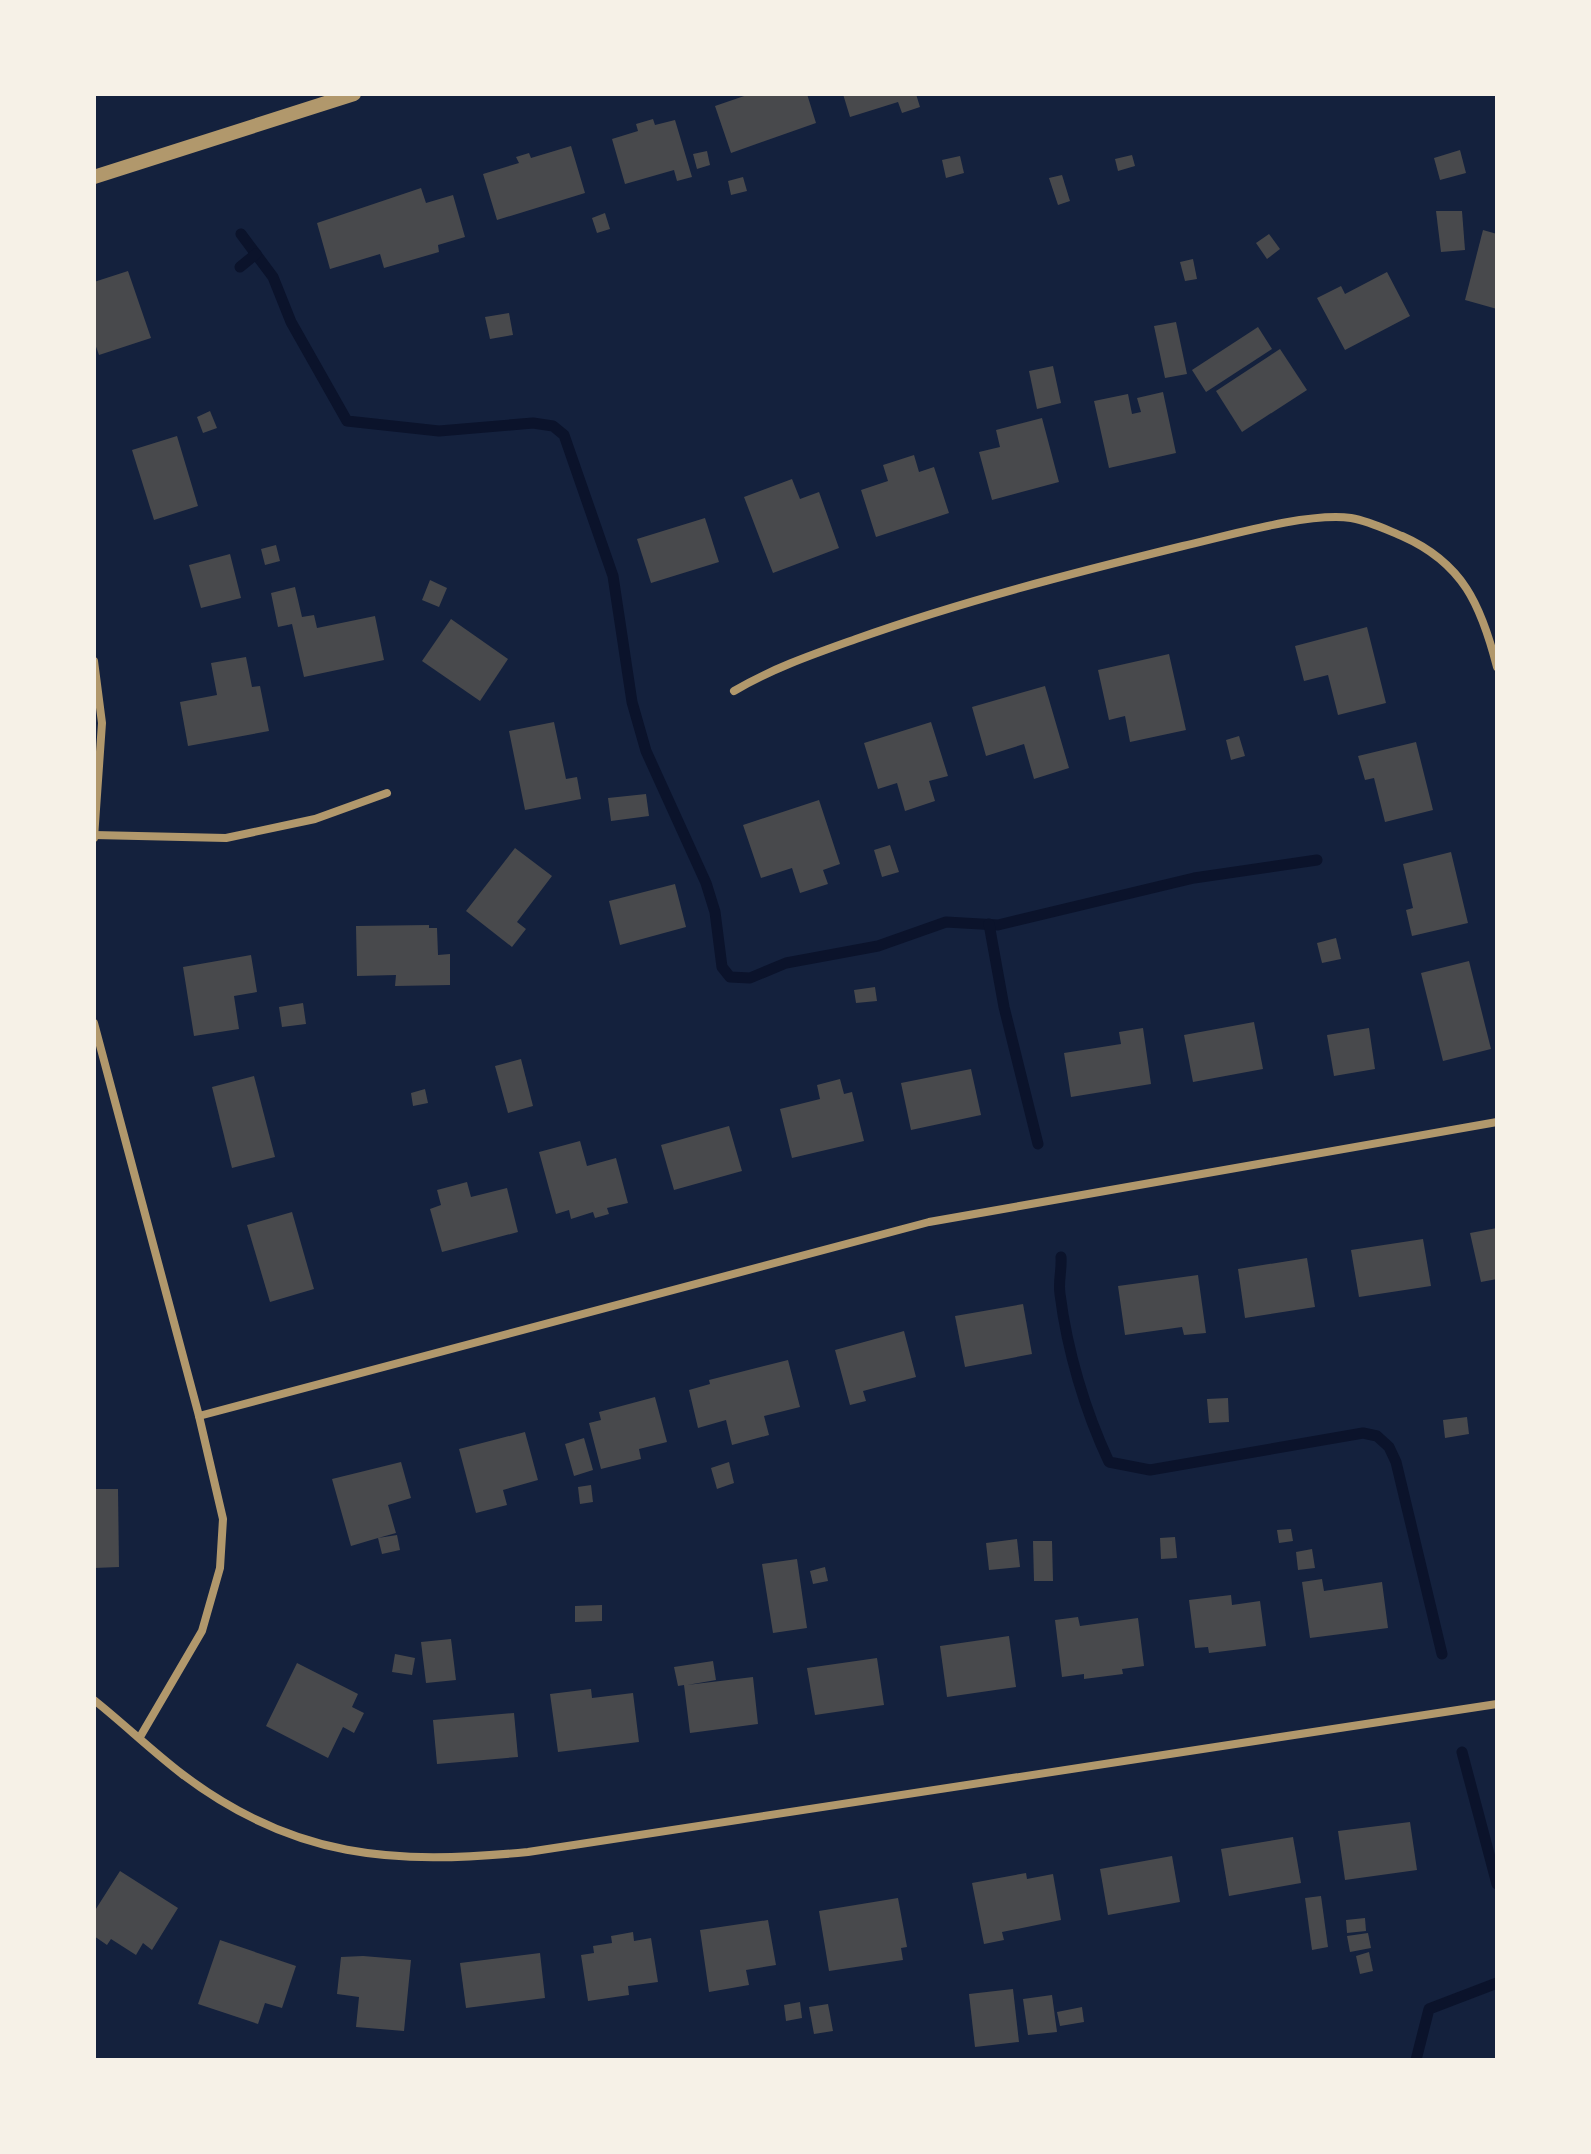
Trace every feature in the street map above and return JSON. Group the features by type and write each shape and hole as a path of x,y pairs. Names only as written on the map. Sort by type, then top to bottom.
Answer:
{"street":[{"path":"94,177 354,94"},
{"path":"734,691 767,671 1043,580 1221,537 1318,518 1349,518 1377,525 1428,548 1450,566 1466,586 1487,628 1497,667"},
{"path":"94,661 102,723 94,836 226,838 315,819 387,793"},
{"path":"94,1023 199,1416 223,1519 220,1568 202,1631 140,1737"},
{"path":"199,1416 929,1222 1497,1122"},
{"path":"94,1700 205,1789 240,1812 332,1848 396,1859 445,1860 528,1852 1497,1704"}],"building":[{"path":"750,94 807,94 816,123 731,153 715,106"},
{"path":"843,94 916,94 920,107 902,113 898,102 850,117"},
{"path":"653,119 655,125 675,120 692,177 677,181 674,170 625,184 612,139 638,131 636,124"},
{"path":"571,146 585,193 497,220 483,174 519,163 516,157 529,153 531,158"},
{"path":"1460,150 1466,173 1440,180 1434,158"},
{"path":"707,151 710,165 697,169 693,154"},
{"path":"1132,155 1135,166 1118,171 1115,159"},
{"path":"960,156 964,173 946,178 942,160"},
{"path":"1062,175 1070,201 1058,205 1049,178"},
{"path":"743,177 747,191 731,195 728,181"},
{"path":"421,188 426,203 453,195 465,237 438,245 439,252 384,268 380,254 330,269 317,223"},
{"path":"1436,211 1462,211 1465,250 1441,252"},
{"path":"605,213 610,229 597,233 592,218"},
{"path":"1483,230 1497,234 1497,309 1465,300"},
{"path":"1269,234 1280,249 1267,259 1256,243"},
{"path":"1193,259 1197,279 1185,281 1180,262"},
{"path":"128,271 151,338 99,355 94,341 94,282"},
{"path":"1387,272 1410,316 1345,350 1317,298 1341,286 1345,294"},
{"path":"509,313 513,335 490,339 485,317"},
{"path":"1176,322 1187,374 1165,378 1154,326"},
{"path":"1258,327 1272,349 1206,392 1192,370"},
{"path":"1280,349 1307,390 1242,432 1216,391"},
{"path":"1053,366 1061,403 1037,409 1029,371"},
{"path":"1163,392 1176,453 1109,468 1094,401 1128,394 1132,414 1141,412 1137,398"},
{"path":"210,411 217,428 203,433 197,417"},
{"path":"1042,418 1059,482 992,500 979,452 1000,447 996,430"},
{"path":"177,436 198,506 154,520 132,450"},
{"path":"914,455 919,472 934,467 949,513 876,537 861,490 888,481 883,465"},
{"path":"792,479 800,499 819,492 839,548 773,573 744,497"},
{"path":"705,518 719,562 651,583 637,539"},
{"path":"276,545 280,561 265,565 261,549"},
{"path":"230,554 241,598 201,608 189,565"},
{"path":"430,580 447,588 439,607 422,600"},
{"path":"295,587 302,617 314,615 317,628 375,616 384,660 304,677 292,624 278,627 271,593"},
{"path":"451,619 508,659 480,701 422,661"},
{"path":"1367,627 1386,703 1338,715 1328,675 1304,681 1295,646"},
{"path":"1169,654 1186,730 1130,742 1125,716 1109,720 1098,670"},
{"path":"246,657 252,687 260,686 269,731 188,746 180,702 217,695 211,663"},
{"path":"1045,686 1069,768 1034,779 1024,744 986,756 972,707"},
{"path":"554,722 566,779 577,777 581,799 525,810 509,731"},
{"path":"931,722 948,776 929,781 935,801 905,811 897,783 878,789 864,743"},
{"path":"1239,736 1245,756 1231,760 1226,740"},
{"path":"1416,742 1433,810 1385,822 1374,778 1365,780 1358,756"},
{"path":"646,794 649,816 611,821 608,798"},
{"path":"819,800 840,864 823,870 828,884 800,893 792,868 761,878 743,825"},
{"path":"890,845 899,872 882,877 874,850"},
{"path":"515,848 552,876 517,922 526,929 512,947 466,911"},
{"path":"1451,852 1468,923 1412,936 1406,910 1413,908 1403,864"},
{"path":"675,884 686,927 620,945 609,901"},
{"path":"429,925 429,928 437,928 438,955 450,954 450,985 395,986 396,975 357,976 356,926"},
{"path":"1336,938 1341,959 1322,963 1317,943"},
{"path":"251,955 257,992 234,996 239,1029 194,1036 183,967"},
{"path":"1469,961 1491,1049 1443,1061 1421,973"},
{"path":"875,987 877,1001 856,1003 854,990"},
{"path":"303,1003 306,1024 282,1027 279,1007"},
{"path":"1254,1022 1263,1069 1193,1082 1184,1035"},
{"path":"1143,1028 1151,1084 1071,1097 1064,1053 1121,1044 1119,1032"},
{"path":"1369,1028 1375,1069 1334,1076 1327,1035"},
{"path":"521,1059 533,1106 508,1113 495,1066"},
{"path":"971,1069 981,1115 911,1130 901,1083"},
{"path":"254,1076 275,1157 232,1168 212,1087"},
{"path":"840,1079 844,1094 852,1092 864,1141 792,1158 780,1109 820,1099 817,1085"},
{"path":"425,1089 428,1103 413,1106 411,1093"},
{"path":"729,1126 742,1171 674,1190 661,1145"},
{"path":"580,1141 587,1166 616,1158 628,1203 607,1208 609,1214 595,1218 593,1212 571,1219 569,1210 556,1214 539,1152"},
{"path":"467,1182 471,1197 507,1188 518,1232 442,1252 430,1209 441,1205 437,1190"},
{"path":"292,1212 314,1289 270,1302 247,1225"},
{"path":"1497,1228 1497,1279 1481,1282 1470,1233"},
{"path":"1423,1239 1431,1286 1359,1297 1351,1250"},
{"path":"1307,1258 1315,1307 1245,1318 1238,1269"},
{"path":"1198,1275 1206,1333 1184,1335 1182,1327 1125,1335 1118,1286"},
{"path":"1023,1304 1032,1354 965,1367 955,1316"},
{"path":"904,1331 916,1377 863,1391 866,1401 850,1405 835,1350"},
{"path":"788,1360 800,1407 764,1416 769,1435 732,1445 726,1420 698,1428 689,1390 710,1384 709,1380"},
{"path":"655,1397 667,1442 639,1449 641,1459 601,1469 589,1423 601,1420 599,1412"},
{"path":"1228,1398 1229,1422 1209,1423 1207,1399"},
{"path":"1467,1417 1469,1434 1445,1438 1443,1420"},
{"path":"525,1432 538,1480 503,1490 507,1505 476,1513 459,1449"},
{"path":"584,1438 593,1470 574,1476 565,1444"},
{"path":"401,1462 411,1498 388,1505 396,1533 351,1546 332,1479"},
{"path":"729,1462 734,1483 717,1489 711,1468"},
{"path":"591,1485 593,1502 580,1504 578,1487"},
{"path":"94,1489 118,1489 119,1567 94,1568"},
{"path":"1291,1529 1293,1541 1279,1543 1277,1530"},
{"path":"397,1535 400,1550 382,1554 378,1538"},
{"path":"1175,1537 1177,1558 1161,1559 1160,1538"},
{"path":"1017,1539 1020,1567 989,1570 986,1543"},
{"path":"1033,1541 1052,1541 1053,1581 1034,1581"},
{"path":"1312,1549 1315,1568 1298,1570 1296,1552"},
{"path":"797,1559 807,1628 773,1633 762,1564"},
{"path":"825,1567 828,1581 813,1584 810,1571"},
{"path":"1322,1579 1324,1591 1382,1582 1388,1628 1310,1638 1302,1582"},
{"path":"1231,1595 1232,1605 1260,1601 1266,1646 1209,1653 1208,1647 1195,1648 1189,1600"},
{"path":"602,1605 602,1621 575,1622 575,1606"},
{"path":"1078,1617 1080,1626 1138,1618 1144,1666 1122,1669 1123,1674 1084,1679 1084,1674 1062,1677 1055,1620"},
{"path":"1009,1636 1016,1687 947,1697 940,1646"},
{"path":"451,1639 456,1680 426,1683 421,1642"},
{"path":"395,1654 415,1658 412,1675 392,1672"},
{"path":"877,1658 884,1705 815,1715 807,1668"},
{"path":"713,1661 716,1680 687,1685 753,1677 758,1724 690,1733 684,1685 678,1686 674,1667"},
{"path":"297,1663 358,1694 352,1707 364,1713 354,1733 343,1727 328,1758 266,1726"},
{"path":"591,1689 592,1698 633,1693 639,1742 558,1752 550,1694"},
{"path":"514,1713 518,1757 437,1764 433,1720"},
{"path":"1410,1822 1417,1870 1345,1880 1338,1831"},
{"path":"1293,1837 1301,1883 1229,1896 1221,1849"},
{"path":"1172,1856 1180,1902 1108,1915 1100,1869"},
{"path":"120,1871 178,1908 152,1950 143,1943 136,1955 111,1939 107,1945 94,1936 94,1912"},
{"path":"1026,1873 1027,1879 1053,1874 1061,1920 1002,1932 1004,1940 984,1944 972,1883"},
{"path":"1321,1896 1328,1947 1312,1950 1305,1898"},
{"path":"898,1898 907,1947 901,1948 903,1960 829,1971 819,1911"},
{"path":"1365,1918 1366,1931 1347,1933 1346,1920"},
{"path":"768,1920 776,1965 746,1970 749,1985 709,1992 700,1930"},
{"path":"633,1932 634,1941 651,1938 658,1982 628,1986 629,1995 588,2001 581,1955 594,1953 593,1946 612,1943 611,1936"},
{"path":"1368,1933 1371,1948 1350,1952 1347,1936"},
{"path":"220,1940 296,1966 282,2008 265,2003 258,2024 198,2004"},
{"path":"1369,1952 1373,1971 1360,1974 1356,1956"},
{"path":"540,1953 545,1998 466,2008 460,1963"},
{"path":"341,1957 411,1960 404,2031 356,2027 359,1997 337,1994"},
{"path":"1013,1989 1019,2042 975,2047 969,1994"},
{"path":"1052,1995 1057,2032 1028,2035 1023,1999"},
{"path":"800,2002 802,2018 786,2021 784,2005"},
{"path":"828,2004 833,2031 814,2034 809,2007"},
{"path":"1082,2007 1084,2022 1060,2026 1057,2012"}],"waterway":[{"path":"241,234 273,277 291,322 347,421 439,431 533,423 553,426 564,435 613,576 632,702 646,751 706,883 715,912 722,967 730,977 750,978 786,963 878,946 946,922 998,925 1194,878 1317,860"},
{"path":"240,267 256,254"},
{"path":"989,924 1004,1007 1038,1144"},
{"path":"1061,1257 1059,1285 1072,1358 1092,1422 1109,1462 1150,1470 1363,1433 1377,1436 1389,1447 1396,1462 1442,1654"},
{"path":"1462,1752 1497,1884"},
{"path":"1416,2060 1429,2009 1497,1983"}]}
